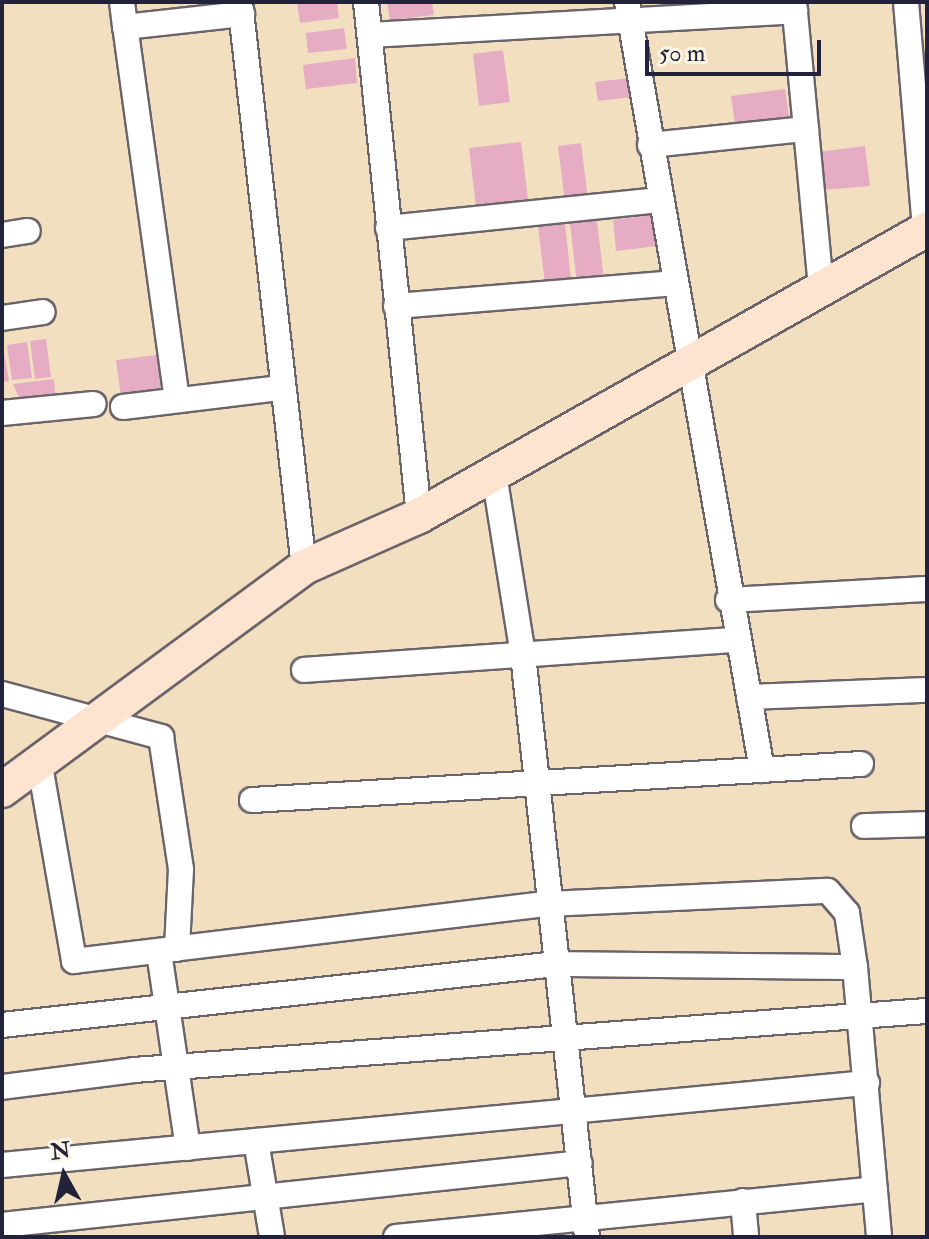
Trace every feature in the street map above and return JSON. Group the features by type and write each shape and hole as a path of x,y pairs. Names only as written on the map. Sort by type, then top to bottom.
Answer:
{"street":[{"path":"122,2 177,400"},
{"path":"366,2 419,516"},
{"path":"2,790 89,719 304,567 419,516 926,229 906,2"},
{"path":"370,35 628,11 795,6 821,290"},
{"path":"125,27 241,8 281,388 304,567"},
{"path":"628,11 686,366 735,640 762,770"},
{"path":"650,145 806,129"},
{"path":"388,228 660,200"},
{"path":"2,235 28,231"},
{"path":"396,306 673,283"},
{"path":"2,318 43,312"},
{"path":"123,407 281,388"},
{"path":"2,413 94,404"},
{"path":"494,474 523,655 548,904 564,1037 576,1105 586,1226"},
{"path":"728,600 927,589"},
{"path":"304,670 735,640"},
{"path":"749,697 927,690"},
{"path":"2,694 161,737 181,869 168,951 167,1006 188,1148"},
{"path":"39,760 74,961 548,904 828,891 847,913 855,967 879,1237"},
{"path":"252,800 535,779 861,764"},
{"path":"864,826 927,824"},
{"path":"2,1025 556,964 855,967"},
{"path":"2,1087 175,1067 927,1011"},
{"path":"2,1165 256,1141 576,1105 867,1083"},
{"path":"256,1141 272,1237"},
{"path":"2,1225 580,1163"},
{"path":"396,1237 586,1226 743,1201 875,1189"},
{"path":"743,1201 746,1237"}],"building":[{"path":"297,2 337,2 339,18 300,23"},
{"path":"387,2 432,2 434,15 390,20"},
{"path":"344,28 347,49 308,53 306,33"},
{"path":"503,50 510,102 479,106 473,54"},
{"path":"355,58 357,83 306,89 303,65"},
{"path":"630,78 632,97 598,101 595,82"},
{"path":"785,89 789,117 735,124 731,96"},
{"path":"521,142 528,199 476,206 469,148"},
{"path":"581,143 588,200 565,202 558,146"},
{"path":"865,146 870,186 823,190 819,152"},
{"path":"596,213 604,280 577,283 569,216"},
{"path":"653,215 657,246 616,251 613,220"},
{"path":"565,223 571,280 545,284 538,226"},
{"path":"46,339 51,377 35,379 30,341"},
{"path":"2,341 9,381 2,382"},
{"path":"27,342 32,378 12,380 7,345"},
{"path":"157,355 161,393 121,398 116,360"},
{"path":"54,379 56,403 21,402 13,384"}]}
